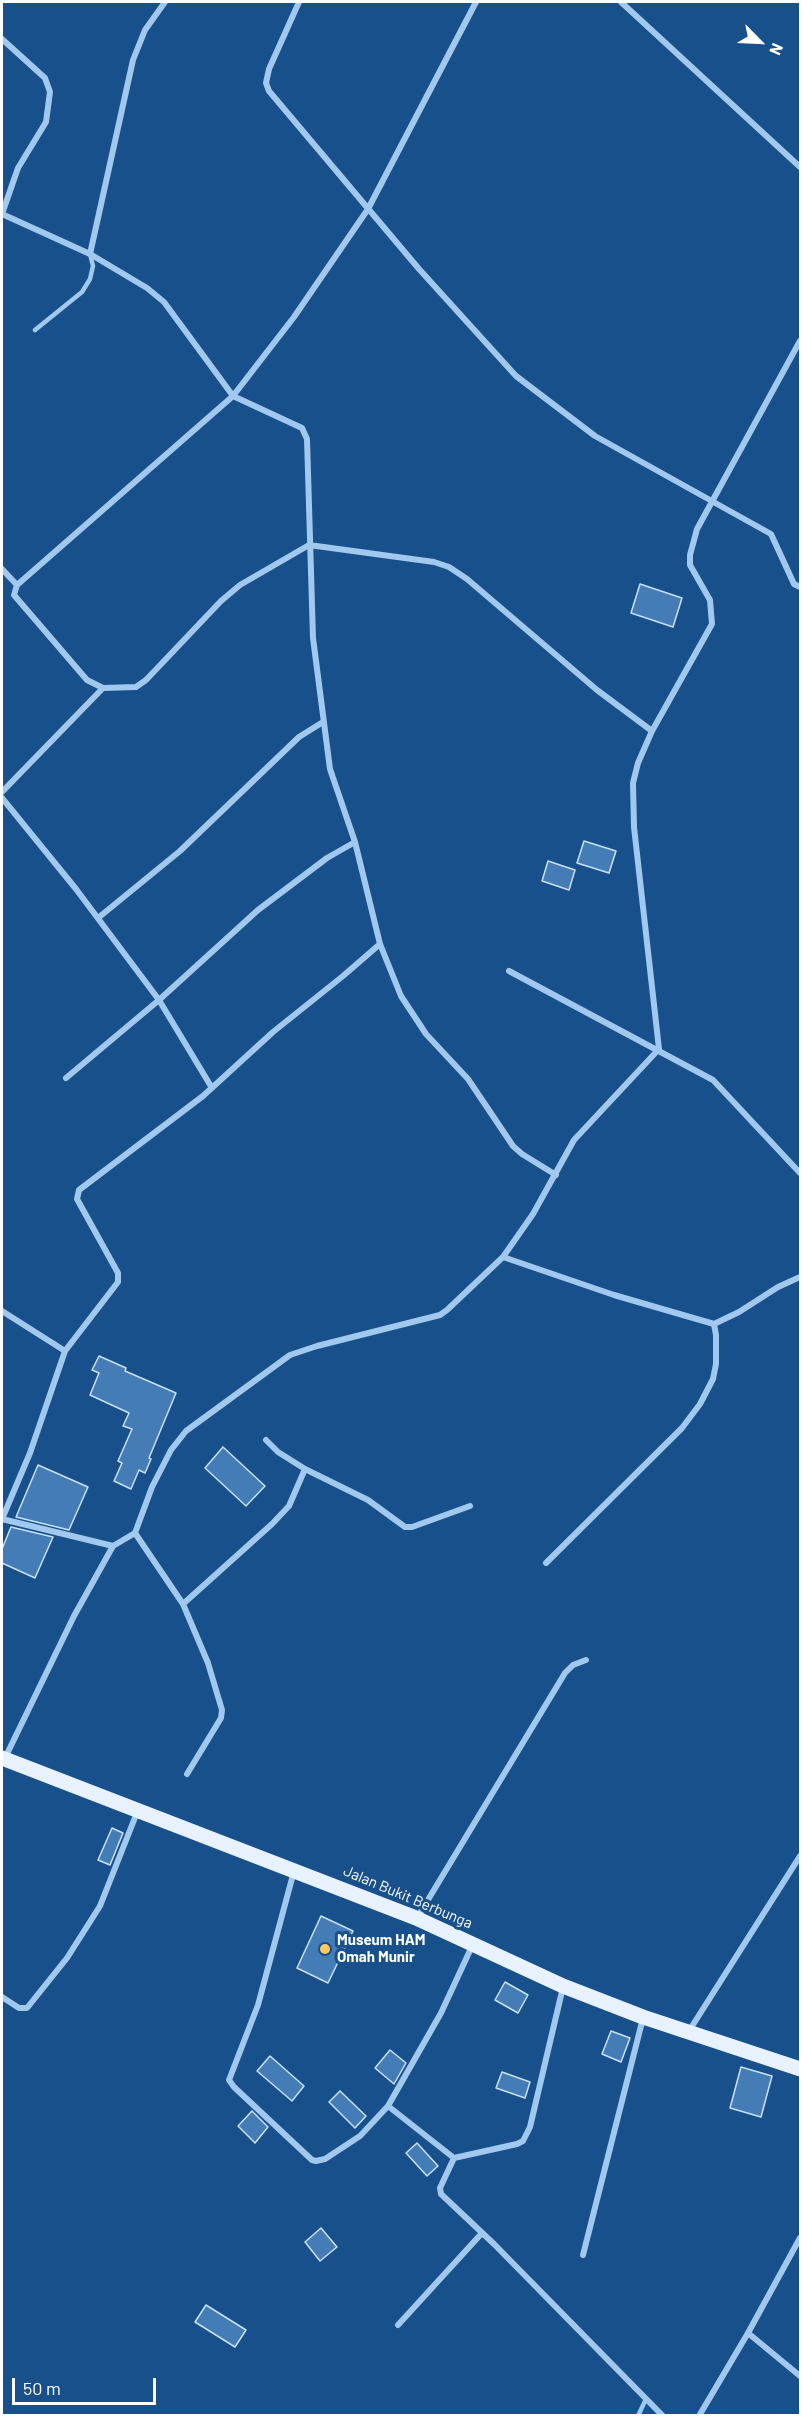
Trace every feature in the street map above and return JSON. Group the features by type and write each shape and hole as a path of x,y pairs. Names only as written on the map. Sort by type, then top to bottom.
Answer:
{"main road":[{"name":"Jalan Bukit Berbunga","path":"3,1758 416,1918 563,1986 644,2017 801,2069"}],"street":[{"path":"90,254 133,60 145,30 165,2"},
{"path":"299,2 268,69 266,83 269,91 440,294 516,376 596,436 771,534 794,584 801,587"},
{"path":"476,2 368,208 294,317 233,396 17,585 14,595 87,680 104,688 136,687 221,601 240,585 309,545 434,562 448,567 493,600 597,690 652,731"},
{"path":"621,2 801,167"},
{"path":"2,39 45,78 50,92 46,122 18,168 2,214 90,254 147,288 164,302 233,396 298,425 304,433 307,446 313,638 323,722 330,769 355,843 380,944 401,996 426,1034 468,1079 513,1146 556,1174"},
{"path":"3,1758 74,1616 113,1546 135,1533 152,1487 171,1450 186,1431 290,1355 440,1314 503,1257 533,1214 581,1132 659,1049 634,827 633,783 638,763 652,731 712,624 710,600 694,574 690,555 697,530 801,341"},
{"path":"2,569 17,585"},
{"path":"2,792 104,688"},
{"path":"98,918 180,851 299,737 323,722"},
{"path":"2,798 98,918 159,1000 212,1088"},
{"path":"66,1078 159,1000 258,910 327,858 355,843"},
{"path":"113,1546 2,1519 30,1453 65,1351 112,1292 118,1277 77,1199 79,1190 212,1088 273,1032 344,976 380,944"},
{"path":"509,971 659,1049 713,1080 801,1173"},
{"path":"503,1257 614,1295 714,1323 739,1312 778,1287 801,1277"},
{"path":"2,1311 65,1351"},
{"path":"546,1563 682,1428 700,1404 712,1379 716,1364 718,1348 714,1323"},
{"path":"266,1440 278,1452 305,1470 368,1500 405,1527 412,1527 470,1506"},
{"path":"183,1604 278,1518 294,1497 305,1470"},
{"path":"135,1533 183,1604 208,1663 222,1714 187,1774"},
{"path":"416,1918 564,1673 573,1665 586,1660"},
{"path":"2,1997 19,2008 27,2008 67,1958 100,1906 139,1809"},
{"path":"689,2031 801,1856"},
{"path":"295,1870 258,2005 230,2077 230,2083 307,2157 316,2161 331,2156 360,2136 387,2106 441,2013 473,1944"},
{"path":"454,2158 523,2141 530,2127 563,1986"},
{"path":"583,2255 644,2017"},
{"path":"387,2106 454,2158"},
{"path":"454,2158 440,2188 441,2194 663,2415"},
{"path":"398,2325 482,2233"},
{"path":"699,2415 801,2238"},
{"path":"748,2333 801,2376"}],"lane":[{"path":"35,330 82,292 90,279 93,266 90,254"},
{"path":"638,2415 646,2399"}],"building":[{"path":"640,584 682,598 673,627 631,613"},
{"path":"584,841 616,851 609,873 577,863"},
{"path":"548,861 575,870 569,890 542,881"},
{"path":"99,1356 126,1368 125,1371 176,1393 145,1473 139,1470 131,1489 114,1481 122,1463 118,1461 132,1429 123,1426 129,1413 90,1395 99,1373 92,1370"},
{"path":"223,1447 265,1486 246,1506 205,1468"},
{"path":"38,1465 88,1487 69,1530 16,1517"},
{"path":"11,1527 53,1537 35,1578 2,1563 2,1549"},
{"path":"112,1828 123,1833 110,1865 98,1860"},
{"name":"Museum HAM Omah Munir","path":"321,1916 353,1931 328,1983 297,1968"},
{"path":"505,1982 528,1995 518,2013 495,2000"},
{"path":"611,2031 630,2038 621,2062 602,2054"},
{"path":"390,2050 406,2063 394,2084 375,2068"},
{"path":"270,2056 304,2086 292,2101 257,2071"},
{"path":"741,2067 772,2076 761,2117 730,2108"},
{"path":"502,2072 530,2082 525,2098 496,2088"},
{"path":"340,2091 366,2116 355,2128 329,2102"},
{"path":"252,2111 268,2127 255,2143 238,2126"},
{"path":"417,2143 438,2166 427,2176 406,2153"},
{"path":"321,2228 337,2247 320,2261 305,2242"},
{"path":"206,2305 246,2330 235,2347 195,2322"}],"place":[{"name":"Museum HAM Omah Munir","path":"325,1949"}]}
